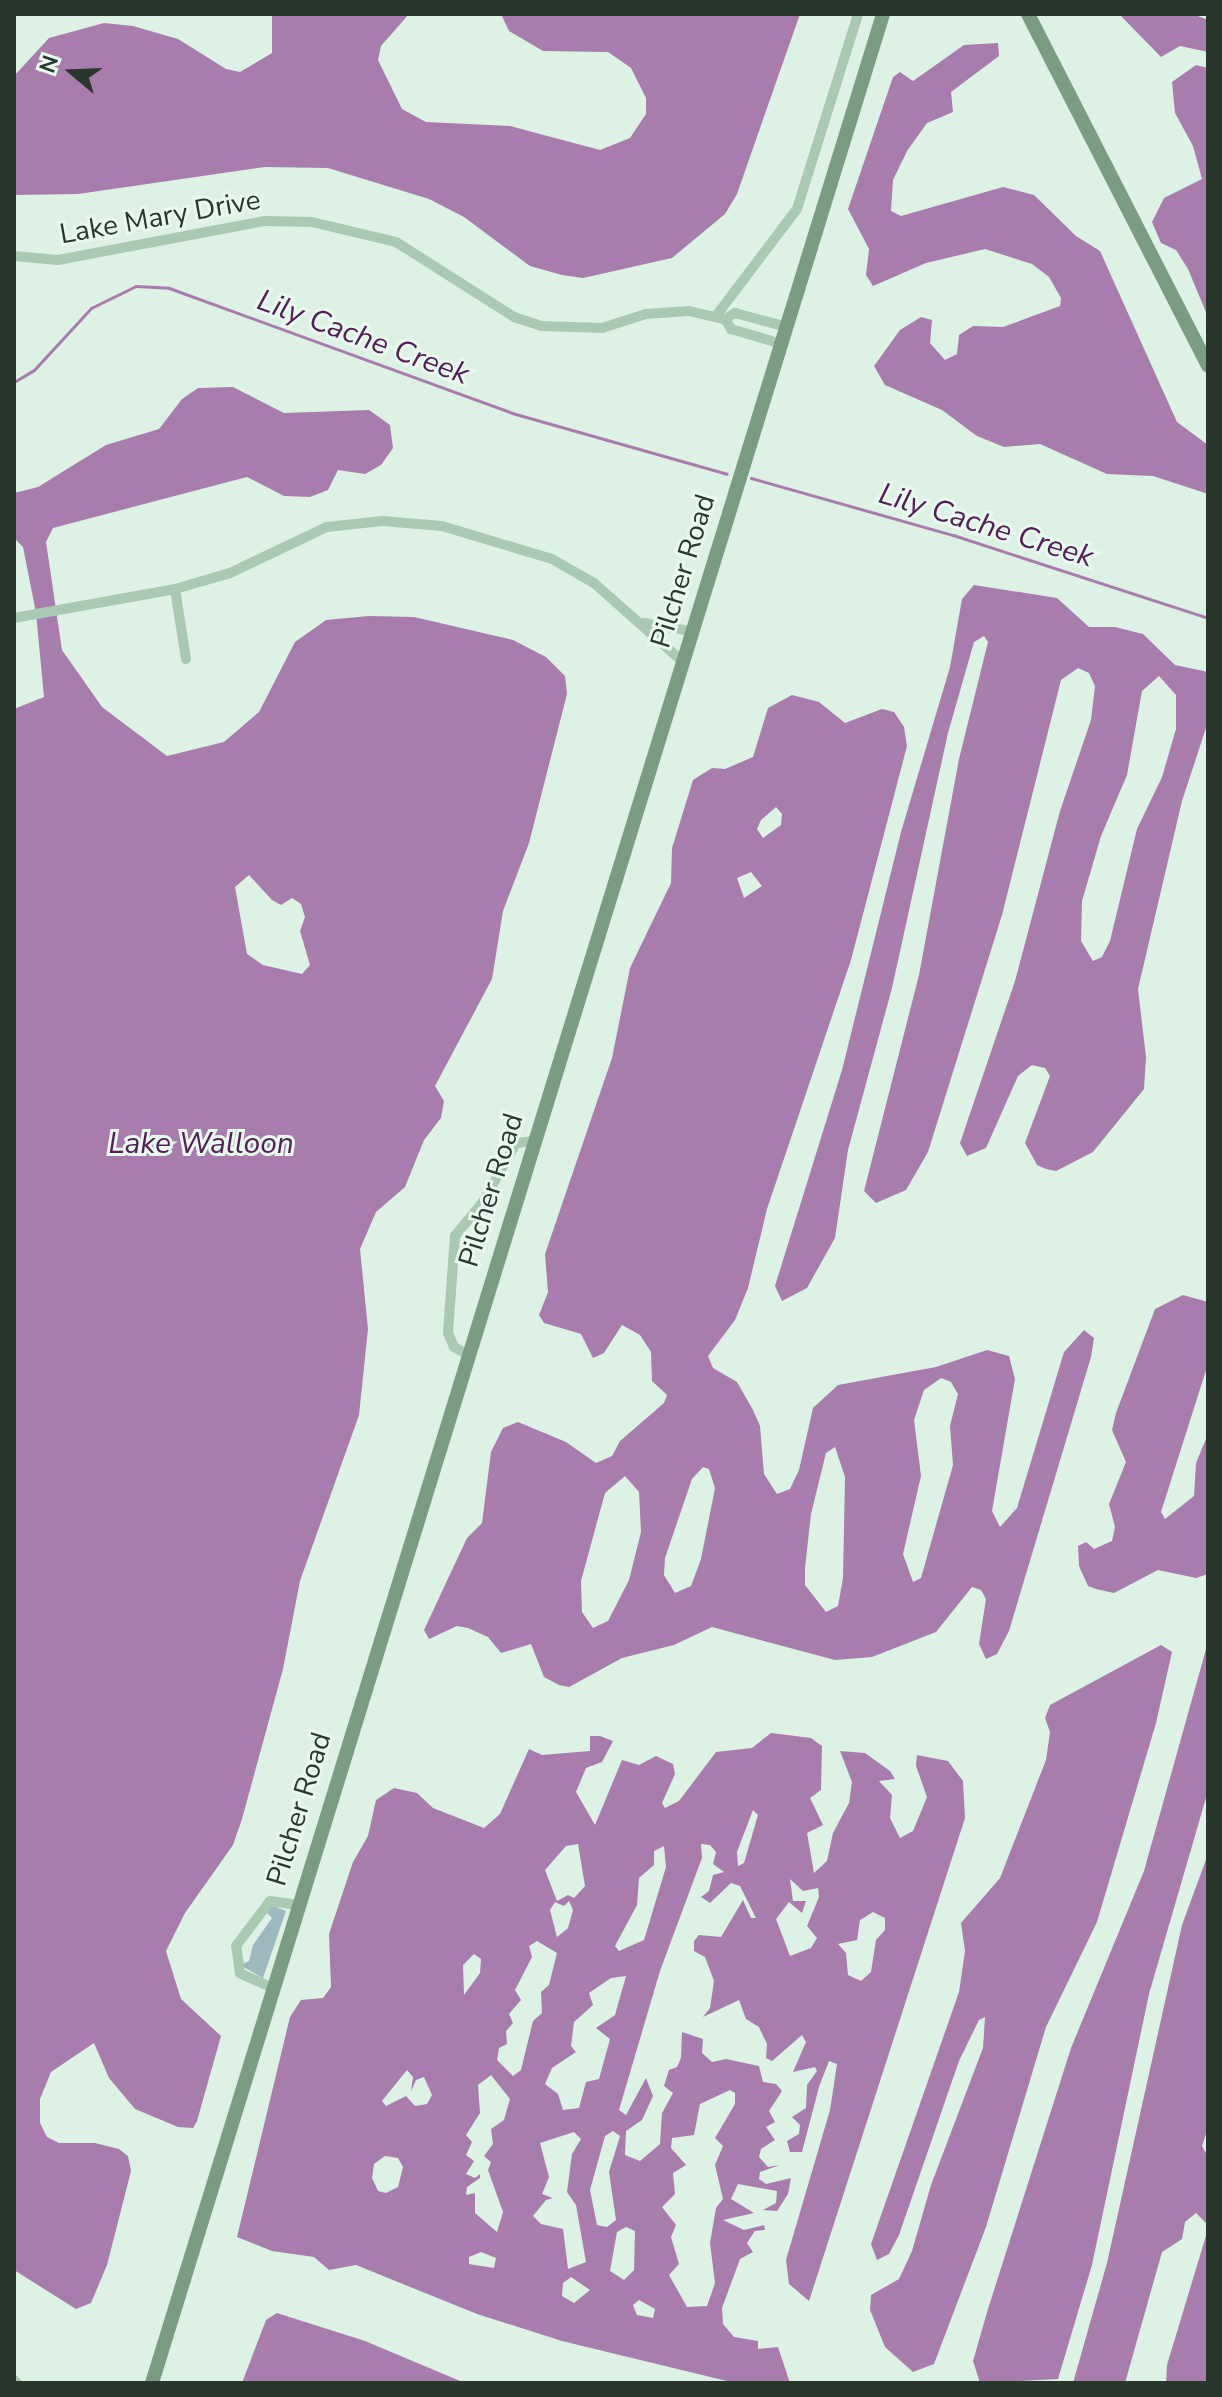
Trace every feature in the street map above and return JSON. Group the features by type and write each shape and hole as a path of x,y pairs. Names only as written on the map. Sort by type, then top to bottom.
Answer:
{"street":[{"path":"721,317 797,209 858,14"},
{"name":"Pilcher Road","path":"152,2383 883,14"},
{"path":"1028,14 1208,366"},
{"name":"Lake Mary Drive","path":"14,256 58,260 265,221 312,222 396,242 514,317 542,326 602,328 676,311 721,317 735,313 787,327"},
{"name":"Lake Mary Drive","path":"721,317 731,329 782,344"},
{"path":"748,334 753,318"},
{"path":"14,618 175,589 230,573 327,527 382,521 442,526 552,559 594,583 644,623 682,661"},
{"path":"175,589 186,659"},
{"path":"644,623 691,631"},
{"path":"468,1355 454,1347 448,1333 455,1236 490,1190 516,1143 534,1141"},
{"path":"273,1988 240,1973 236,1946 270,1901 297,1905"}],"shaded area":[{"path":"273,1906 286,1911 263,1978 240,1965 249,1961 253,1945 272,1918 265,1911"}],"water":[{"path":"272,14 409,14 381,46 378,60 402,109 426,122 510,126 600,150 630,138 646,114 646,98 631,68 608,52 543,51 509,31 501,14 800,14 737,194 725,214 672,258 583,278 562,275 530,266 464,217 429,199 328,168 265,167 78,194 14,195 14,76 49,38 104,23 133,26 178,39 226,69 240,72 272,53"},
{"path":"1119,14 1193,14 1208,20 1208,52 1180,46 1161,57"},
{"path":"998,43 999,56 951,92 953,112 927,123 907,151 893,180 891,211 901,216 1003,187 1034,195 1076,236 1100,251 1177,422 1208,445 1208,494 1153,476 1107,474 1040,444 1004,447 977,436 942,410 885,385 874,366 900,330 921,317 932,320 930,343 945,360 957,354 959,335 973,326 1003,327 1060,306 1061,298 1049,277 1032,264 985,249 926,263 873,286 866,275 869,249 848,209 893,77 900,72 913,81 964,45"},
{"path":"1196,65 1208,68 1208,317 1188,269 1176,250 1161,243 1152,222 1164,198 1202,179 1193,146 1175,113 1172,82"},
{"name":"Lake Walloon","path":"233,387 284,413 369,410 390,425 393,448 381,465 365,474 338,470 328,490 310,497 284,496 247,477 53,528 46,542 62,650 102,707 167,756 224,742 259,712 295,642 326,620 369,616 414,617 513,640 546,657 565,676 567,694 529,843 503,911 492,979 435,1086 444,1101 441,1118 424,1140 405,1187 376,1212 360,1249 368,1329 359,1415 300,1581 283,1669 242,1819 233,1845 185,1913 166,1951 181,1999 221,2036 197,2121 193,2128 178,2127 135,2109 109,2078 94,2043 51,2072 40,2099 40,2123 47,2137 59,2143 95,2143 119,2149 128,2156 131,2171 107,2265 91,2303 76,2309 14,2270 14,709 44,697 36,613 23,547 14,538 14,493 38,487 106,445 159,429 182,399 198,388","holes":["249,875 272,900 281,905 292,898 301,904 305,917 300,931 310,965 302,974 263,965 247,954 235,887"]},
{"path":"974,585 1057,598 1089,627 1115,627 1143,634 1175,665 1208,672 1208,722 1182,801 1138,989 1146,1057 1144,1089 1093,1152 1056,1171 1046,1169 1037,1165 1025,1143 1050,1076 1045,1068 1032,1065 1018,1076 986,1148 967,1156 960,1143 1015,981 1060,811 1091,720 1095,686 1089,673 1078,668 1061,680 1002,915 928,1152 906,1190 876,1203 864,1191 919,975 959,759 988,642 984,636 974,642 948,733 892,988 848,1150 835,1238 807,1288 782,1301 775,1286 842,1070 901,832 950,667 962,599","holes":["1159,676 1176,695 1176,729 1162,777 1137,829 1110,941 1102,957 1093,961 1081,941 1082,901 1101,836 1127,775 1142,691"]},
{"path":"792,695 819,702 845,723 882,709 894,712 904,727 907,746 851,960 767,1209 748,1288 735,1320 708,1356 713,1368 737,1382 753,1410 760,1426 764,1474 777,1494 790,1489 799,1470 813,1408 838,1385 936,1367 987,1350 1009,1356 1015,1379 992,1511 1000,1527 1017,1508 1064,1352 1084,1330 1094,1338 1091,1357 1009,1631 997,1654 986,1659 979,1644 986,1599 981,1590 972,1587 936,1632 872,1657 835,1660 712,1627 674,1645 622,1658 569,1687 559,1685 544,1677 531,1644 501,1653 488,1637 468,1628 457,1626 429,1639 424,1630 467,1538 482,1523 491,1452 503,1428 518,1422 566,1442 596,1463 612,1456 620,1441 664,1403 667,1395 652,1381 651,1352 640,1335 622,1325 604,1353 593,1358 581,1334 544,1323 539,1315 548,1292 545,1254 612,1058 630,968 671,883 672,848 693,780 712,768 725,769 753,757 768,708","holes":["776,807 782,814 781,825 763,838 757,829 761,820","751,872 762,886 744,898 737,878","941,1378 951,1382 958,1394 950,1426 953,1465 921,1578 913,1582 903,1554 921,1476 914,1420 924,1390","835,1447 845,1477 843,1578 838,1606 826,1612 805,1585 811,1514 826,1453","703,1467 709,1469 715,1488 701,1559 691,1586 675,1593 664,1575 665,1558 692,1479","625,1476 639,1492 641,1532 629,1580 608,1621 593,1628 582,1612 581,1581 605,1493"]},
{"path":"1183,1295 1208,1302 1208,1364 1161,1512 1165,1519 1194,1496 1196,1463 1208,1434 1208,1574 1196,1578 1158,1570 1114,1593 1096,1589 1088,1586 1079,1566 1078,1546 1086,1542 1094,1549 1112,1541 1115,1527 1109,1504 1126,1462 1112,1430 1116,1413 1155,1309"},
{"path":"1208,1642 1208,1791 1149,1994 1092,2265 1058,2379 980,2383 973,2361 988,2309 1071,2048 1144,1871"},
{"path":"1161,1645 1172,1652 1156,1723 1097,1922 1046,2027 986,2227 934,2364 913,2372 885,2347 870,2310 871,2295 899,2279 912,2251 931,2185 983,2048 985,2017 979,2020 959,2061 899,2235 889,2254 877,2260 871,2244 959,1992 965,1951 961,1923 1000,1878 1046,1760 1050,1732 1045,1718 1050,1705"},
{"path":"771,1733 811,1738 822,1746 821,1790 810,1798 823,1825 807,1833 814,1873 827,1861 833,1833 849,1803 852,1782 840,1751 865,1753 890,1771 895,1779 879,1781 892,1795 890,1818 900,1838 913,1831 927,1797 916,1766 917,1755 948,1761 963,1781 965,1818 809,2301 789,2284 786,2260 830,2110 837,2064 829,2061 802,2152 790,2152 787,2141 799,2134 800,2125 792,2117 806,2108 807,2085 817,2071 815,2067 793,2072 806,2042 802,2035 772,2061 766,2058 767,2044 759,2027 746,2019 739,2000 703,2017 710,2008 714,1981 705,1957 694,1951 694,1941 699,1935 721,1937 743,1900 751,1918 756,1918 740,1886 731,1883 710,1903 701,1897 709,1891 713,1875 724,1872 713,1864 716,1852 710,1845 701,1844 702,1858 660,1971 619,2110 626,2115 646,2078 653,2096 642,2120 626,2131 625,2155 640,2161 660,2144 662,2113 673,2093 664,2086 669,2070 677,2067 681,2058 682,2032 703,2039 702,2053 712,2062 726,2059 759,2066 763,2082 776,2084 782,2091 769,2111 775,2122 766,2127 775,2140 761,2149 759,2157 768,2167 780,2165 760,2172 759,2179 766,2184 791,2178 788,2194 777,2211 763,2210 776,2203 777,2191 738,2184 731,2199 754,2213 723,2220 744,2230 764,2225 765,2230 755,2231 747,2243 753,2252 740,2259 722,2308 723,2324 734,2337 758,2341 758,2349 778,2347 790,2383 735,2383 562,2341 477,2314 356,2265 329,2270 314,2257 272,2251 237,2237 290,2017 301,2000 323,1998 331,1987 329,1934 353,1862 368,1836 376,1800 394,1788 417,1793 433,1808 484,1828 500,1814 529,1749 542,1755 590,1751 590,1736 600,1736 613,1741 602,1762 586,1768 576,1792 595,1825 622,1760 639,1765 656,1756 673,1764 675,1774 662,1803 665,1808 679,1801 716,1752 752,1748","holes":["753,1810 758,1815 744,1863 738,1866 737,1852","578,1844 585,1886 574,1898 568,1895 557,1901 545,1870 566,1846","664,1846 666,1867 644,1940 619,1951 615,1946 637,1905 639,1878 654,1865 654,1851","790,1879 803,1891 818,1888 819,1897 807,1926 817,1938 811,1948 790,1956 776,1919 789,1902 802,1913 806,1901 793,1901","569,1901 573,1910 568,1928 557,1937 550,1910 555,1902 564,1906","873,1912 885,1918 885,1930 876,1940 871,1972 861,1981 848,1975 846,1953 838,1944 857,1940 860,1920","537,1941 557,1953 549,1985 541,1992 542,2013 533,2021 521,2070 513,2076 497,2060 499,2048 507,2044 506,2031 513,2023 509,2014 521,2000 515,1990 532,1957 529,1946","474,1954 481,1959 480,1973 464,1995 463,1965","626,1976 615,2015 596,2028 610,2039 599,2079 586,2082 579,2108 563,2110 558,2094 545,2084 552,2068 576,2052 571,2046 574,2022 593,2005 589,1993 611,1978","407,2070 413,2077 411,2091 416,2080 424,2077 432,2095 427,2104 415,2106 406,2096 386,2106 382,2101","491,2075 510,2099 504,2120 491,2129 493,2144 484,2156 491,2162 488,2170 503,2212 497,2232 475,2213 475,2193 466,2195 467,2187 480,2178 480,2174 475,2178 466,2174 474,2161 466,2155 472,2142 466,2135 480,2113 478,2085","730,2090 735,2093 735,2104 715,2138 723,2146 715,2165 723,2199 716,2208 710,2243 715,2283 707,2306 687,2307 669,2275 679,2264 671,2237 676,2225 662,2207 675,2194 673,2173 686,2165 671,2148 672,2138 694,2135 700,2104","613,2131 620,2136 609,2172 616,2220 607,2227 597,2225 590,2190 605,2136","574,2132 581,2139 572,2154 567,2192 576,2205 586,2262 568,2269 563,2229 541,2224 533,2216 546,2200 553,2198 542,2194 549,2177 540,2143","385,2156 398,2158 403,2167 398,2187 386,2193 378,2191 372,2178 374,2164","626,2227 635,2231 634,2270 624,2280 610,2271 617,2232","481,2252 496,2258 494,2268 469,2264 469,2257","571,2277 590,2290 574,2303 562,2296 563,2283","639,2300 655,2309 653,2318 637,2315 633,2305"]},
{"path":"1208,1854 1208,2128 1202,2146 1208,2157 1208,2225 1196,2213 1185,2222 1182,2239 1162,2252 1125,2383 1073,2383 1107,2263 1182,1925"},
{"path":"1208,2229 1208,2381 1166,2383 1167,2365"},
{"path":"277,2313 365,2341 465,2383 242,2383 266,2320"}],"waterway":[{"name":"Lily Cache Creek","path":"14,382 34,370 91,308 136,286 169,288 512,413 727,474"},
{"name":"Lily Cache Creek","path":"751,478 953,535 1208,618"}]}
